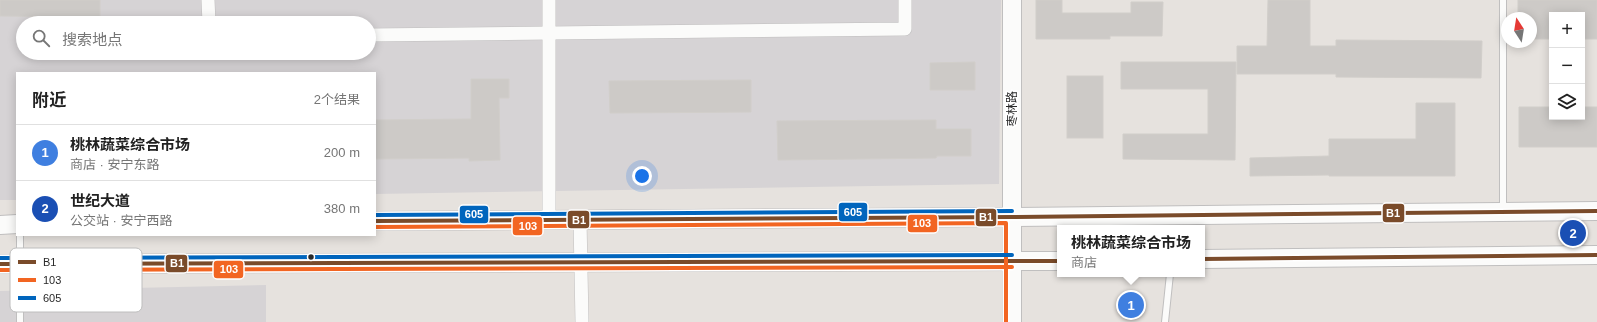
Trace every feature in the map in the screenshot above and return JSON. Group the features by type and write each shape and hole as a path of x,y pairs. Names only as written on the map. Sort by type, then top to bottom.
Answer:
{"main road":[{"name":"枣林路","path":"1012,0 1012,322"},
{"path":"376,221 1012,218 1597,211"},
{"path":"0,225 16,224"},
{"path":"1205,259 1597,255"},
{"path":"142,264 1057,261"}],"street":[{"path":"208,0 209,16"},
{"path":"549,0 549,220"},
{"path":"376,35 905,29 905,0"},
{"path":"580,219 582,322"}],"lane":[{"path":"1502,0 1503,212"},
{"path":"20,236 20,248"},
{"path":"1165,322 1170,277"}],"shaded area":[{"path":"0,0 1001,0 999,184 376,194 376,72 16,72 16,200 0,200"},
{"path":"266,285 266,322 0,322 0,291 10,291 10,312 142,312 142,288"}],"building":[{"path":"0,0 100,0 100,16 0,16"},
{"path":"1036,0 1062,0 1062,13 1131,13 1131,2 1163,2 1162,36 1110,36 1110,39 1036,39"},
{"path":"1268,0 1310,0 1310,46 1336,46 1336,40 1482,41 1481,78 1336,77 1336,74 1237,74 1237,46 1267,46"},
{"path":"1518,0 1597,0 1597,39 1585,39 1585,12 1549,12 1549,39 1537,39 1537,12 1518,12"},
{"path":"975,62 975,90 930,90 930,63"},
{"path":"1121,62 1236,62 1235,160 1123,159 1123,134 1208,134 1208,89 1121,89"},
{"path":"1067,76 1103,76 1103,138 1067,138"},
{"path":"471,79 509,79 509,98 499,98 500,160 469,161 469,158 376,159 376,120 471,119"},
{"path":"751,80 751,112 610,113 609,81"},
{"path":"1416,103 1455,103 1455,176 1250,176 1250,158 1329,156 1329,139 1416,139"},
{"path":"1519,107 1549,107 1549,120 1585,120 1585,107 1597,107 1597,147 1519,147"},
{"path":"936,120 936,129 971,129 971,156 937,156 936,158 778,160 777,121"}],"transit line":[{"name":"605","path":"376,215 1012,211"},
{"name":"B1","path":"376,221 1012,217 1597,211"},
{"name":"103","path":"376,227 1006,223 1006,322"},
{"name":"605","path":"142,258 1012,255"},
{"name":"B1","path":"1205,259 1597,255"},
{"name":"605","path":"0,258 10,258"},
{"name":"B1","path":"142,264 1057,261"},
{"name":"B1","path":"0,264 10,264"},
{"name":"103","path":"142,270 1012,267"},
{"name":"103","path":"0,270 10,270"}],"place":[{"name":"世纪大道","path":"1573,233"},
{"name":"桃林蔬菜综合市场","path":"1131,305"}]}
